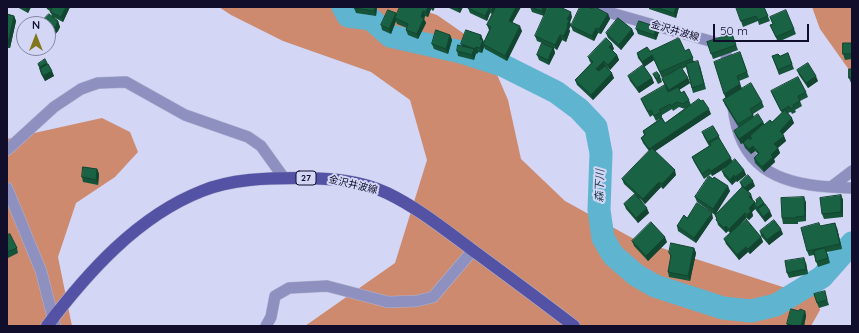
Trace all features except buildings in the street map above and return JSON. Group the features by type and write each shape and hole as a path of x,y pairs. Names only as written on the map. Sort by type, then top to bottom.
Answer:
{"main road":[{"name":"金沢井波線","path":"52,324 80,286 111,253 161,212 202,191 221,185 284,178 328,178 361,184 385,192 426,216 574,326"}],"street":[{"name":"金沢井波線","path":"590,7 717,43 725,49 731,83"},
{"path":"7,150 54,107 82,89 98,83 126,82 185,115 248,138 261,146 284,178"},
{"path":"732,96 735,123 743,146 753,158 777,176 787,181 806,186 852,188"},
{"path":"831,187 852,171"},
{"path":"7,188 40,271 52,324"},
{"path":"266,326 271,317 276,296 289,288 327,286 388,302 417,301 433,297 473,250"}],"shaded area":[{"path":"219,7 413,7 437,15 486,49 508,100 521,159 565,201 634,239 792,290 817,296 820,310 811,326 305,326 395,263 427,160 410,100 371,72 283,41 231,15"},
{"path":"812,7 852,7 852,74 820,29"},
{"path":"102,118 130,132 138,152 115,177 76,203 58,257 72,326 7,326 7,139"}],"waterway":[{"name":"森下川","path":"343,7 348,16 371,19 390,36 461,52 502,65 556,92 579,109 596,127 601,153 599,210 603,238 613,255 636,275 655,286 723,308 751,311 776,305 822,277 852,243"}]}
